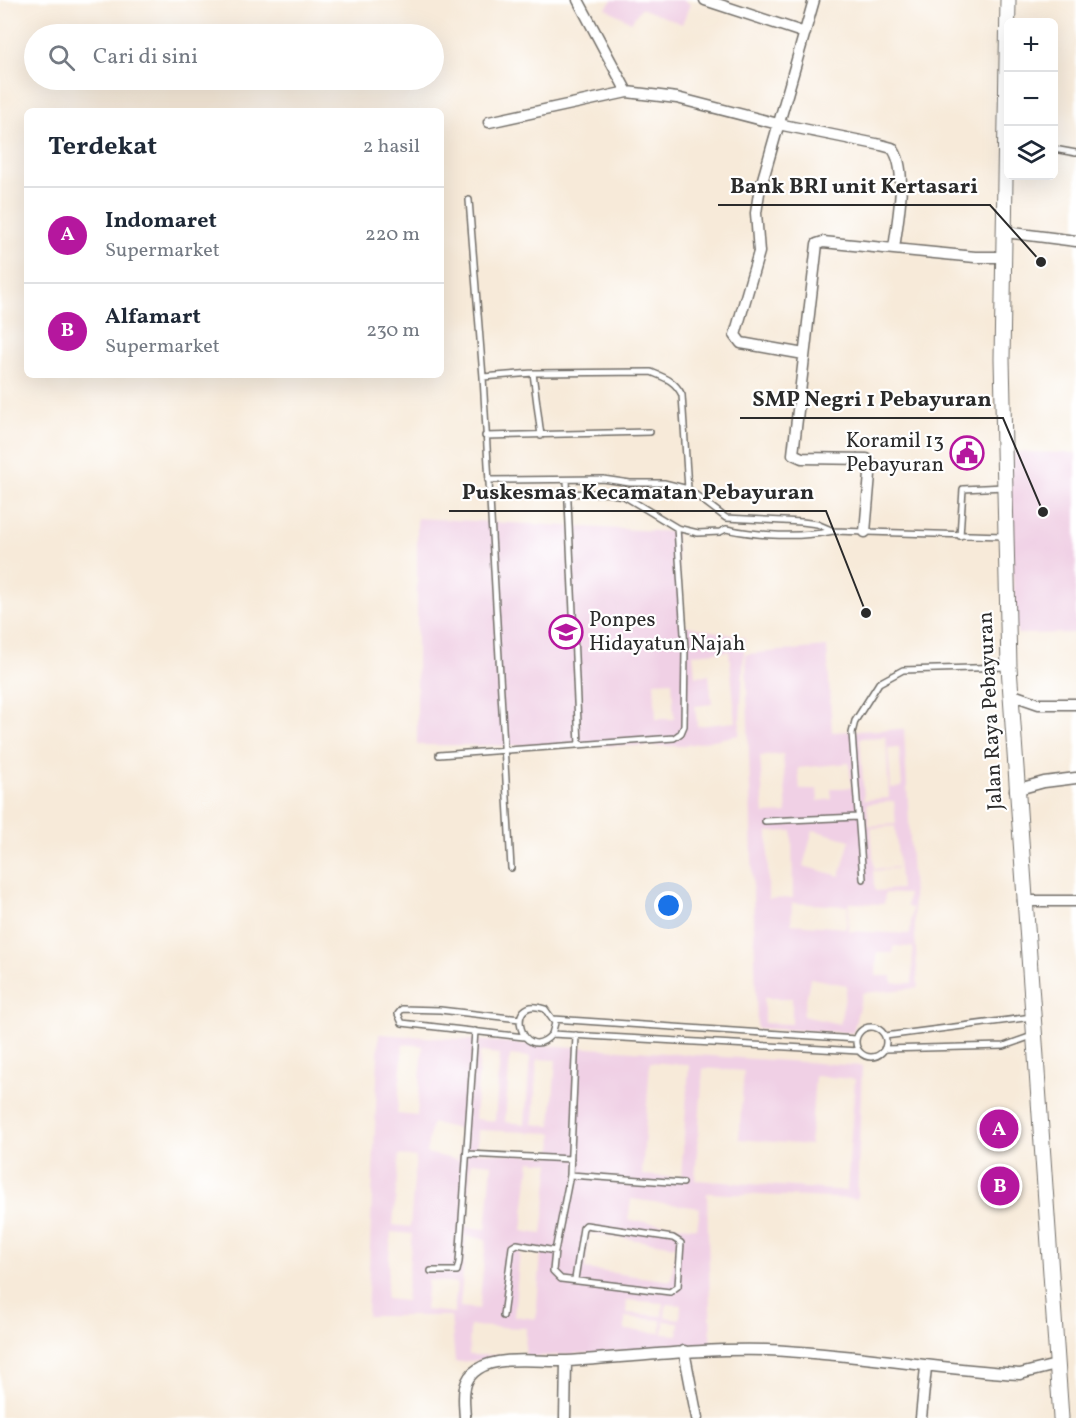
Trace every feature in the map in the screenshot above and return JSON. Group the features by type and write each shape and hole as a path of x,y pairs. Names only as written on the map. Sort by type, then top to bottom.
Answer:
{"main road":[{"name":"Jalan Raya Pebayuran","path":"1008,0 1008,126"},
{"name":"Jalan Raya Pebayuran","path":"1007,180 1002,359 1010,694 1060,1418"}],"street":[{"path":"578,0 627,92"},
{"path":"705,0 805,33"},
{"path":"804,354 741,343 736,339 759,252 756,213 759,193 813,0"},
{"path":"489,122 627,92 677,98 778,124 892,148 900,165 899,212 894,249"},
{"path":"1005,232 1076,241"},
{"path":"865,532 871,475 871,464 867,459 802,458 793,454 816,244 823,242 975,257 1004,257"},
{"path":"1010,694 1039,704 1076,704"},
{"path":"1015,790 1044,782 1076,778"},
{"path":"1023,900 1076,901"},
{"path":"465,1418 465,1385 477,1369 496,1362 566,1361 684,1351 766,1350 822,1354 926,1367 1020,1374 1056,1365"},
{"path":"684,1351 697,1418"},
{"path":"565,1418 566,1361"},
{"path":"921,1418 926,1367"}],"lane":[{"path":"1058,150 1076,153"},
{"path":"469,200 483,377 511,868"},
{"path":"483,377 533,372 651,372 677,385 682,395 688,489"},
{"path":"533,372 541,435"},
{"path":"485,436 650,432"},
{"path":"488,480 603,479 630,483 651,482 688,489 726,518 809,523 832,531"},
{"path":"567,480 579,746"},
{"path":"624,496 630,483"},
{"path":"960,536 963,489 1005,487"},
{"path":"489,495 604,493 624,496 677,528 698,533 720,532 726,529 750,534 814,535 832,531 1006,537"},
{"path":"726,518 726,529"},
{"path":"439,755 674,738 681,734 684,726 685,649 677,528"},
{"path":"863,879 851,747 853,727 879,683 903,670 1009,667"},
{"path":"765,821 858,817"},
{"path":"524,1037 520,1019 527,1009 539,1006 550,1012 553,1019 552,1034"},
{"path":"520,1019 440,1010 402,1009 398,1014 402,1023 524,1037 536,1042 543,1041 552,1034 576,1035 859,1051 872,1057 884,1049 1004,1046 1034,1035"},
{"path":"885,1036 1034,1017"},
{"path":"553,1019 856,1039"},
{"path":"859,1051 856,1039 859,1032 869,1027 877,1028 885,1036 884,1049"},
{"path":"431,1271 457,1271 468,1154 475,1031"},
{"path":"575,1280 582,1228 586,1225 673,1238 681,1243 678,1286 672,1291 561,1279 555,1274 552,1268 570,1175 576,1035"},
{"path":"468,1154 571,1159"},
{"path":"570,1175 683,1183"},
{"path":"503,1316 512,1247 518,1244 555,1251"}],"shaded area":[{"path":"612,0 683,0 690,4 682,24 641,8 631,22 606,8"},
{"path":"1010,452 1076,453 1076,633 1017,634 1010,543"},
{"name":"Ponpes Hidayatun Najah","path":"417,518 675,532 683,625 745,638 739,735 682,746 417,745","holes":["729,651 736,722 697,726 695,706 712,704 709,675 695,676 693,654","672,681 674,719 656,719 654,682"]},
{"path":"827,647 832,732 904,729 918,988 862,993 853,1033 757,1028 746,654","holes":["886,737 889,798 864,800 860,738","899,747 902,787 891,788 888,748","783,754 787,813 764,814 760,756","849,763 852,787 831,789 832,799 818,801 817,789 800,790 798,768","894,801 896,824 869,826 867,804","895,826 899,867 874,869 871,828","813,830 850,840 840,876 803,866","792,831 793,898 768,899 768,832","899,868 901,889 875,891 873,871","885,893 908,894 907,907 912,908 910,934 848,931 849,903 884,904","792,903 848,906 846,928 791,924","894,946 913,947 912,983 892,983 892,976 876,976 877,953 893,953","810,978 847,985 840,1024 803,1016","764,998 792,998 792,1024 764,1023"]},
{"path":"379,1034 862,1066 857,1199 707,1193 711,1345 455,1362 451,1316 367,1316","holes":["403,1044 423,1046 417,1116 397,1114","480,1052 500,1054 495,1121 475,1119","510,1055 530,1057 525,1124 505,1122","537,1059 556,1060 551,1126 533,1124","650,1062 689,1065 681,1178 642,1175","703,1068 744,1071 739,1139 810,1145 815,1076 855,1079 847,1191 695,1180","432,1123 464,1130 458,1160 426,1153","478,1130 553,1133 552,1156 477,1152","399,1155 416,1157 410,1227 393,1225","530,1161 550,1163 542,1234 522,1231","471,1162 492,1164 486,1229 466,1227","631,1199 700,1208 697,1228 628,1220","391,1232 412,1234 406,1301 386,1299","589,1233 676,1246 671,1281 585,1269","466,1236 486,1239 479,1309 460,1307","520,1250 541,1253 536,1319 514,1316","428,1280 457,1283 454,1313 425,1310","627,1300 663,1303 662,1316 626,1313","666,1304 681,1305 680,1319 665,1317","625,1317 661,1320 661,1333 625,1330","664,1321 679,1322 678,1335 663,1334","470,1326 526,1328 525,1356 469,1355"]}],"place":[{"name":"Bank BRI unit Kertasari","path":"1041,262"},
{"name":"Koramil 13 Pebayuran","path":"967,453"},
{"name":"SMP Negri 1 Pebayuran","path":"1043,512"},
{"name":"Puskesmas Kecamatan Pebayuran","path":"866,613"},
{"name":"Ponpes Hidayatun Najah","path":"566,632"},
{"name":"Indomaret","path":"999,1129"},
{"name":"Alfamart","path":"1000,1186"}]}
